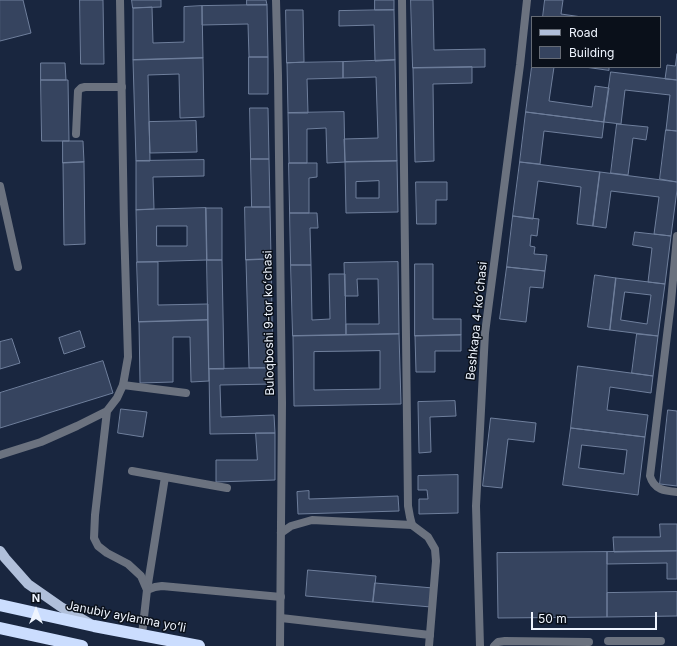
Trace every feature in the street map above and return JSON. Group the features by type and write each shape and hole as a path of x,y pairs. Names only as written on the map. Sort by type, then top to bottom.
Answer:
{"highway":[{"name":"Janubiy aylanma yoʻli","path":"0,605 94,626 199,646"},
{"path":"0,628 82,646"}],"main road":[{"path":"0,551 28,584 61,607 94,626"}],"street":[{"path":"0,455 41,442 107,411 117,398 123,385 128,357 120,0"},
{"name":"Buloqboshi 9-tor koʻchasi","path":"276,0 282,380 280,646"},
{"path":"402,0 408,506 412,525"},
{"name":"Beshkapa 4-koʻchasi","path":"480,646 476,506 485,333 527,0"},
{"path":"76,134 78,91 85,87 122,87"},
{"path":"0,186 18,267"},
{"path":"677,236 671,302 650,476 654,485 658,488 677,492"},
{"path":"123,385 186,392"},
{"path":"107,411 95,515 94,538 98,546 106,553 128,564 141,576 147,590"},
{"path":"132,471 227,488"},
{"path":"142,635 147,590 165,477"},
{"path":"281,533 290,526 312,520 412,525 428,538 435,549 436,561 429,646"},
{"path":"147,590 162,586 281,597"},
{"path":"281,618 430,635"},
{"path":"608,640 637,643 661,640"},
{"path":"494,646 498,642 505,641 589,642"}],"building":[{"path":"0,0 23,0 31,33 0,41"},
{"path":"80,0 103,0 104,64 81,64"},
{"path":"132,0 161,0 161,7 133,8"},
{"path":"247,0 266,0 267,5 247,5"},
{"path":"375,0 394,0 394,10 375,10"},
{"path":"411,0 433,0 434,50 485,49 485,67 413,68"},
{"path":"545,0 563,0 561,14 575,16 543,16"},
{"path":"267,5 268,57 249,57 248,24 202,25 202,6"},
{"path":"202,6 203,58 133,60 133,8 152,7 153,43 184,42 184,7"},
{"path":"286,10 303,10 304,62 287,63"},
{"path":"394,10 395,60 375,61 374,25 339,26 339,11"},
{"path":"677,54 677,80 665,79 667,65 675,66"},
{"path":"249,57 268,57 268,94 249,94"},
{"path":"203,58 204,117 180,118 179,74 148,75 150,161 136,161 133,60"},
{"path":"395,60 397,161 345,162 344,139 378,138 376,77 343,78 343,62"},
{"path":"343,62 343,78 307,79 308,113 288,113 287,63"},
{"path":"41,63 65,63 66,80 41,80"},
{"path":"472,67 472,83 433,84 434,161 415,162 413,68"},
{"path":"532,68 554,68 549,101 592,107 595,86 609,88 604,122 526,112"},
{"path":"593,68 609,68 609,70"},
{"path":"611,72 677,80 677,131 666,130 670,95 625,90 621,124 604,122"},
{"path":"41,80 68,80 69,141 42,141"},
{"path":"250,108 268,108 269,159 251,159"},
{"path":"344,112 345,162 327,163 326,128 307,129 307,163 289,163 288,113"},
{"path":"526,112 604,122 602,138 544,131 540,164 520,162"},
{"path":"196,121 197,152 150,153 149,122"},
{"path":"617,124 648,127 646,140 633,138 628,175 611,173"},
{"path":"666,130 677,131 677,182 660,179"},
{"path":"63,141 83,141 84,162 63,163"},
{"path":"251,159 269,159 270,207 252,207"},
{"path":"204,160 204,176 153,177 154,209 136,210 136,161"},
{"path":"397,161 398,212 346,213 345,162","holes":["379,181 379,198 356,198 356,182"]},
{"path":"84,162 85,244 64,245 63,163"},
{"path":"520,162 600,172 593,226 577,224 581,187 538,181 533,219 513,216"},
{"path":"289,163 317,163 317,177 309,178 309,213 290,213"},
{"path":"600,172 677,182 671,236 654,234 659,197 611,191 606,228 593,226"},
{"path":"416,182 447,182 447,200 436,200 436,224 417,224"},
{"path":"245,207 270,207 271,259 246,260"},
{"path":"206,208 207,260 137,262 136,210","holes":["157,226 187,226 187,246 157,246"]},
{"path":"206,208 222,208 222,260 207,260"},
{"path":"290,213 317,213 318,228 310,228 311,265 291,265"},
{"path":"513,216 539,219 537,236 531,235 530,246 535,247 534,254 547,255 545,271 507,267"},
{"path":"635,232 671,236 665,284 648,282 652,248 633,245"},
{"path":"271,259 273,368 249,368 246,260"},
{"path":"207,260 222,260 224,369 209,369"},
{"path":"137,262 158,262 158,305 208,304 208,320 139,322"},
{"path":"398,262 399,334 346,335 346,324 379,324 378,279 357,279 358,296 345,296 344,263"},
{"path":"415,264 433,264 433,319 461,319 461,335 415,336"},
{"path":"291,265 311,265 312,320 330,319 329,274 345,274 346,335 293,336"},
{"path":"507,267 545,271 543,288 530,287 526,322 500,319"},
{"path":"595,275 616,278 610,330 588,327"},
{"path":"616,278 665,284 658,336 610,330","holes":["625,292 651,295 647,324 621,320"]},
{"path":"208,320 209,381 191,382 190,337 173,337 173,382 140,383 139,322"},
{"path":"80,331 85,347 64,354 59,338"},
{"path":"399,334 401,404 294,406 293,336","holes":["380,351 380,389 314,390 314,352"]},
{"path":"637,334 658,336 653,376 632,373"},
{"path":"461,335 461,351 435,351 435,372 416,372 415,336"},
{"path":"12,339 20,363 0,369 0,342"},
{"path":"103,361 113,393 0,428 0,393"},
{"path":"578,366 653,376 651,393 610,387 607,410 648,415 645,437 571,428"},
{"path":"273,368 273,384 220,385 221,417 274,415 275,433 210,434 209,369"},
{"path":"455,401 456,416 430,417 431,452 419,453 418,402"},
{"path":"121,409 147,412 143,437 118,433"},
{"path":"668,410 677,411 677,486 660,484"},
{"path":"491,418 536,423 534,442 508,439 502,488 483,486"},
{"path":"571,428 645,437 638,495 563,485","holes":["582,445 627,450 624,474 579,468"]},
{"path":"256,433 275,433 275,480 216,482 216,460 257,460"},
{"path":"458,475 458,513 419,514 419,499 428,499 427,490 418,490 418,476"},
{"path":"309,491 309,499 398,496 399,511 298,514 297,492"},
{"path":"660,524 677,524 677,551 614,552 613,537 660,537"},
{"path":"677,551 677,579 667,579 667,563 607,564 607,552"},
{"path":"607,552 607,617 498,618 497,553"},
{"path":"308,570 376,576 373,602 306,596"},
{"path":"375,583 433,588 431,607 373,602"},
{"path":"677,592 677,616 607,617 607,593"}]}
